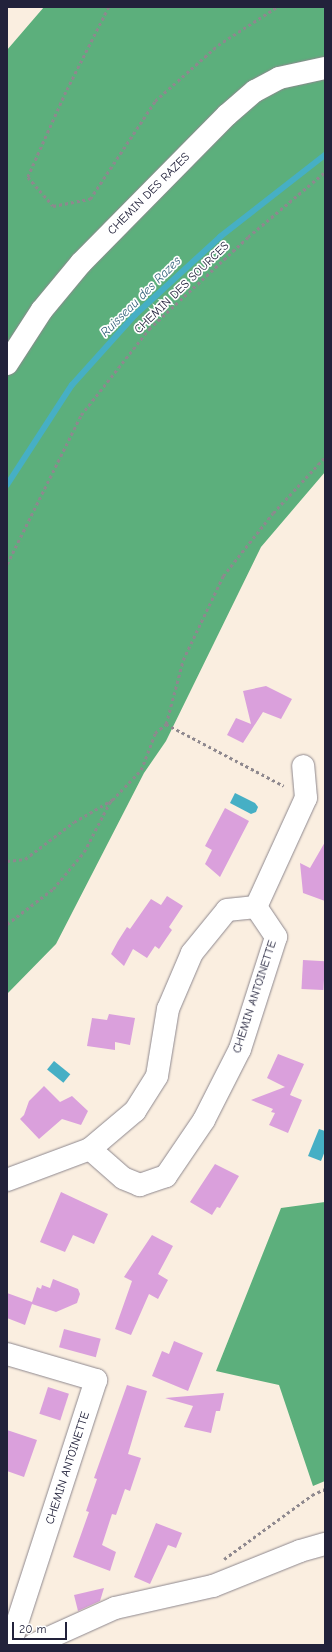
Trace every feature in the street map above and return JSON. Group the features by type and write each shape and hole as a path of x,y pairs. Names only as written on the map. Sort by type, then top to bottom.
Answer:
{"street":[{"name":"CHEMIN DES RAZES","path":"7,364 42,310 81,263 227,115 255,91 279,78 325,68"},
{"path":"7,1180 90,1149 135,1111 157,1076 168,1009 192,953 227,910 256,908 306,798 303,766"},
{"name":"CHEMIN ANTOINETTE","path":"90,1149 123,1178 140,1184 166,1176 204,1120 240,1049 276,937 256,908"},
{"name":"CHEMIN ANTOINETTE","path":"7,1354 96,1380 14,1632 12,1645"},
{"path":"33,1645 115,1608 198,1590 300,1550 325,1544"}],"path":[{"path":"110,7 66,92 28,177 53,206 90,199 155,101 218,45 277,7"},
{"name":"CHEMIN DES SOURCES","path":"7,564 81,416 149,329 248,237 325,172"},
{"path":"7,924 53,889 84,852 112,800 141,770 155,732 166,724 183,660 223,576 273,514 325,457"},
{"path":"166,724 306,798"},
{"path":"7,861 25,859 74,822 112,800"},
{"path":"222,1561 312,1495 325,1489"}],"green space":[{"path":"44,7 325,7 325,472 261,547 166,741 144,773 56,944 7,994 7,50"},
{"path":"325,1202 325,1481 313,1486 279,1385 216,1371 281,1208"}],"water":[{"path":"235,793 255,803 258,807 256,812 251,814 230,803"},
{"path":"54,1061 70,1074 63,1083 47,1070"},
{"path":"319,1129 325,1131 325,1151 321,1161 308,1156"}],"building":[{"path":"266,686 292,699 281,719 263,712 243,743 227,735 236,718 251,724 243,691"},
{"path":"225,808 249,821 220,877 205,864 212,850 205,846"},
{"path":"325,842 325,901 303,893 300,863 310,868"},
{"path":"167,896 183,906 169,927 172,930 159,949 155,946 147,958 133,949 124,966 111,954 118,941 127,927 130,929 151,899 161,905"},
{"path":"303,960 325,961 323,990 301,989"},
{"path":"109,1014 135,1018 130,1045 115,1042 115,1050 87,1046 92,1018 107,1020"},
{"path":"278,1054 304,1064 290,1095 302,1100 288,1133 269,1125 275,1113 271,1112 273,1109 251,1100 285,1087 267,1078"},
{"path":"44,1086 60,1102 72,1096 88,1111 81,1125 62,1119 39,1139 20,1119 24,1115 29,1101"},
{"path":"215,1164 239,1176 220,1208 217,1207 212,1215 190,1202"},
{"path":"61,1192 108,1214 94,1244 73,1235 65,1252 40,1242"},
{"path":"152,1235 173,1246 158,1274 168,1280 158,1299 149,1294 131,1335 115,1329 132,1281 124,1277"},
{"path":"53,1279 78,1289 80,1294 77,1303 56,1312 32,1304 25,1325 7,1318 7,1293 32,1302 37,1287 41,1289 42,1285 50,1288"},
{"path":"64,1329 101,1339 96,1357 59,1347"},
{"path":"174,1341 203,1353 188,1391 152,1376 162,1351 169,1354"},
{"path":"127,1385 147,1391 128,1454 141,1458 130,1491 125,1489 116,1515 112,1514 102,1545 116,1552 110,1571 73,1557 89,1512 86,1511 97,1479 94,1478"},
{"path":"48,1387 69,1394 60,1420 39,1414"},
{"path":"224,1393 220,1411 216,1411 211,1433 184,1427 193,1406 165,1398"},
{"path":"7,1430 37,1440 24,1477 7,1471"},
{"path":"156,1523 182,1533 176,1548 168,1545 150,1584 134,1577"},
{"path":"104,1588 100,1601 78,1611 74,1595"}],"waterway":[{"name":"Ruisseau des Razes","path":"7,485 72,385 135,315 220,237 325,155"}]}
